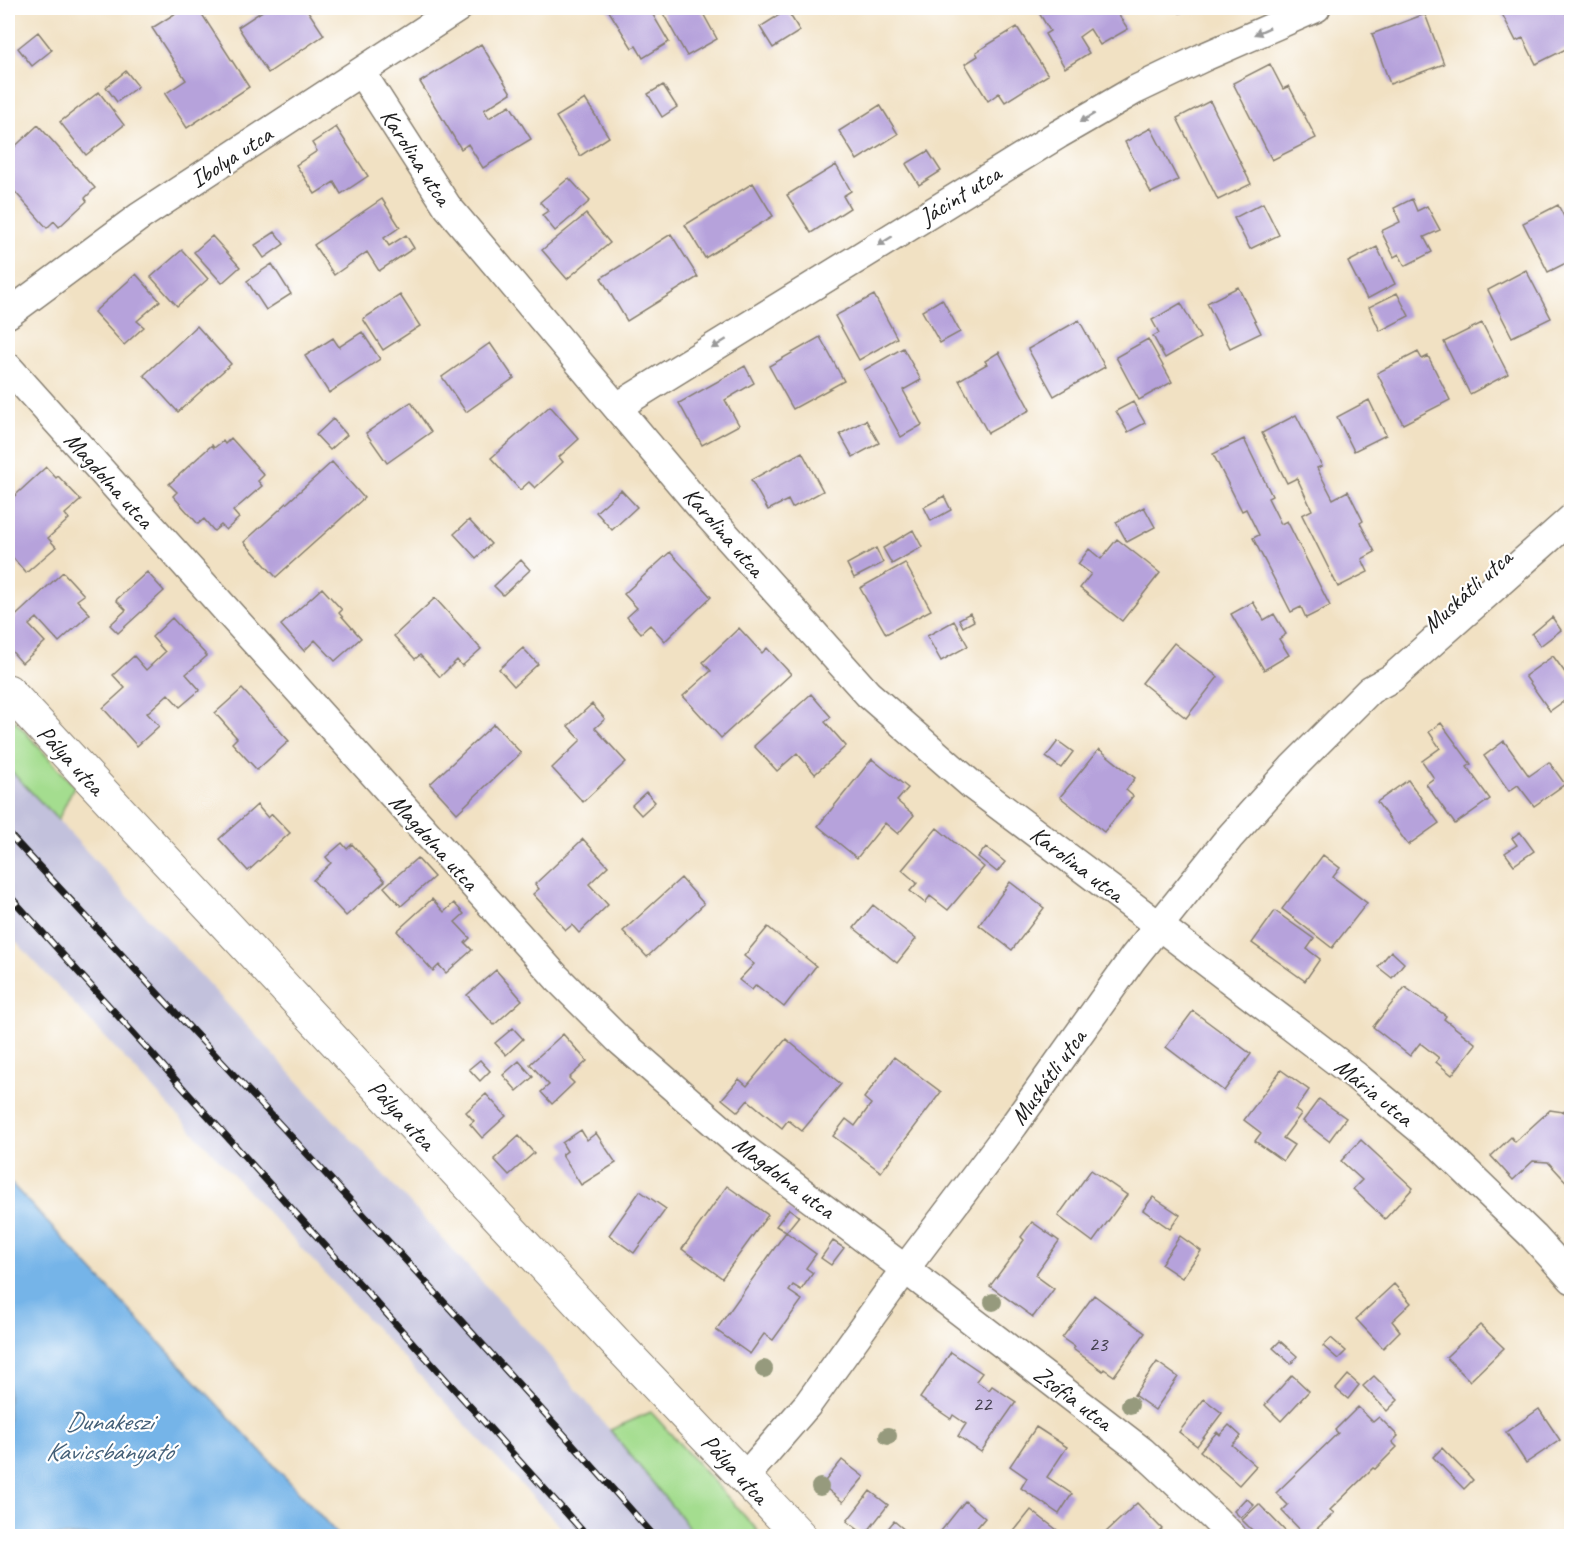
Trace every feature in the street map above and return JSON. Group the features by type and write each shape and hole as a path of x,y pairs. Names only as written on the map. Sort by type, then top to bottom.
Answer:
{"street":[{"name":"Jácint utca","path":"617,407 1059,134 1135,90 1316,8"},
{"name":"Ibolya utca","path":"8,314 139,217 361,72 450,10"},
{"name":"Karolina utca","path":"361,72 447,206 699,505 868,694 973,786 1158,925"},
{"name":"Magdolna utca","path":"8,367 564,986 618,1039 743,1148 905,1269"},
{"name":"Muskátli utca","path":"744,1478 808,1404 905,1269 1014,1125 1133,957 1229,837 1292,768 1370,690 1381,669 1570,508"},
{"name":"Pálya utca","path":"8,691 592,1318 800,1536"},
{"name":"Mária utca","path":"1158,925 1356,1076 1440,1146 1534,1237 1572,1279"},
{"name":"Zsófia utca","path":"905,1269 1142,1451 1232,1536"}],"shaded area":[{"path":"8,768 541,1346 696,1536 569,1536 8,933"}],"green space":[{"path":"8,713 74,786 58,820 8,768"},
{"path":"651,1412 758,1531 752,1536 696,1536 610,1430"}],"water":[{"name":"Dunakeszi Kavicsbányató","path":"8,1180 312,1506 339,1536 8,1536"}],"building":[{"path":"8,8 17,8 8,15"},
{"path":"184,8 198,8 249,87 187,128 165,94 186,80 152,28"},
{"path":"267,8 306,8 324,35 268,73 238,27"},
{"path":"607,8 649,8 669,42 643,58 636,46 632,48"},
{"path":"660,8 700,8 717,39 687,56"},
{"path":"1036,8 1114,8 1128,29 1100,45 1090,29 1079,37 1089,53 1065,68 1045,34 1050,31"},
{"path":"1178,8 1193,8 1180,13"},
{"path":"1505,8 1563,8 1572,25 1572,46 1536,64 1523,38 1516,41 1500,10"},
{"path":"787,10 800,31 773,48 760,27"},
{"path":"1425,14 1444,64 1390,84 1372,34"},
{"path":"1017,27 1048,75 1005,102 999,93 988,101 965,64 978,56 976,52"},
{"path":"38,32 52,50 32,66 18,48"},
{"path":"481,44 511,93 484,110 489,118 510,105 531,139 483,168 468,144 461,149 420,82"},
{"path":"1270,64 1283,89 1289,86 1316,138 1272,160 1233,83"},
{"path":"126,71 138,86 117,102 106,87"},
{"path":"663,85 677,107 662,117 648,94"},
{"path":"99,92 124,125 86,155 60,122"},
{"path":"585,99 609,137 580,156 556,117"},
{"path":"1210,101 1251,184 1218,200 1177,118"},
{"path":"880,105 898,134 857,160 839,131"},
{"path":"38,125 95,188 85,198 87,201 59,227 54,221 47,228 8,184 8,153"},
{"path":"336,127 368,176 341,194 334,182 315,194 296,165 317,151 312,143"},
{"path":"1151,128 1178,180 1151,193 1125,142"},
{"path":"928,151 941,171 919,185 906,164"},
{"path":"836,165 851,191 843,196 850,208 811,233 787,195"},
{"path":"569,178 590,201 555,231 542,215 548,211 540,202"},
{"path":"753,183 773,216 705,258 685,225"},
{"path":"382,199 400,227 384,238 389,246 406,235 414,248 379,271 367,252 334,275 314,245"},
{"path":"1412,199 1417,211 1427,206 1440,230 1424,237 1432,252 1405,266 1399,254 1394,257 1381,231 1400,222 1394,208"},
{"path":"1263,203 1279,235 1250,249 1234,218"},
{"path":"1558,205 1572,232 1572,260 1548,272 1523,223"},
{"path":"586,214 610,243 567,279 542,250"},
{"path":"275,232 284,244 264,258 255,245"},
{"path":"671,234 698,277 627,321 601,278"},
{"path":"212,236 240,267 222,283 194,252"},
{"path":"1377,247 1395,284 1367,299 1348,262"},
{"path":"182,250 208,279 177,306 151,277"},
{"path":"272,264 291,294 266,310 247,281"},
{"path":"1526,270 1551,318 1512,337 1488,290"},
{"path":"136,274 160,301 137,321 144,327 124,345 94,312"},
{"path":"1238,287 1261,333 1230,348 1207,303"},
{"path":"1397,293 1409,316 1380,331 1369,307"},
{"path":"400,295 420,326 383,350 363,319"},
{"path":"874,295 897,338 859,360 835,316"},
{"path":"942,299 960,332 940,343 922,311"},
{"path":"1181,303 1200,338 1165,358 1153,336 1159,333 1152,320"},
{"path":"1079,320 1105,367 1054,396 1028,349"},
{"path":"1482,323 1508,374 1470,394 1444,342"},
{"path":"197,326 231,364 178,412 144,375"},
{"path":"362,332 380,359 329,393 305,356 333,338 339,347"},
{"path":"820,337 844,381 793,409 769,366"},
{"path":"1148,339 1172,382 1139,400 1116,357"},
{"path":"490,343 514,378 466,412 442,377"},
{"path":"903,348 921,380 903,390 922,425 901,437 864,370"},
{"path":"999,352 1030,410 988,433 959,380 987,364 985,361"},
{"path":"1418,352 1422,359 1428,356 1450,400 1403,424 1377,373"},
{"path":"745,366 754,383 725,400 739,425 702,445 679,403"},
{"path":"1369,400 1386,435 1354,451 1337,417"},
{"path":"411,402 431,432 387,463 366,433"},
{"path":"1133,402 1145,423 1128,432 1116,411"},
{"path":"550,406 579,439 559,457 563,462 535,488 529,482 520,490 491,458"},
{"path":"1296,415 1322,466 1317,468 1333,499 1348,491 1363,521 1360,523 1375,552 1362,559 1368,572 1338,587 1302,515 1312,510 1297,478 1287,483 1262,433"},
{"path":"333,419 347,435 330,450 316,435"},
{"path":"866,420 879,443 853,457 840,434"},
{"path":"231,438 264,475 258,481 262,486 233,511 239,518 226,530 221,525 214,531 204,519 198,524 173,496 177,492 169,484 212,445 214,448 223,441 225,444"},
{"path":"1244,439 1272,496 1268,498 1281,524 1287,521 1330,606 1306,618 1301,607 1291,612 1253,538 1259,535 1246,509 1242,511 1213,454"},
{"path":"802,452 823,491 792,508 788,500 768,510 751,480"},
{"path":"332,462 364,498 276,577 244,542"},
{"path":"46,467 81,500 65,514 69,519 48,538 56,547 26,573 8,552 8,502"},
{"path":"621,490 637,507 612,530 596,512"},
{"path":"944,496 951,510 931,521 924,507"},
{"path":"1144,507 1155,527 1127,542 1116,522"},
{"path":"469,520 491,544 476,558 454,534"},
{"path":"913,530 922,547 892,564 883,548"},
{"path":"1117,539 1160,573 1122,621 1080,588 1091,574 1078,564 1089,549 1101,559"},
{"path":"876,548 883,563 854,578 847,564"},
{"path":"670,552 711,597 665,641 650,625 641,633 627,617 637,608 624,594"},
{"path":"521,560 530,570 503,595 494,586"},
{"path":"905,563 931,610 886,634 860,588"},
{"path":"63,572 84,595 77,600 90,614 59,642 37,618 29,625 45,642 22,663 8,647 8,623"},
{"path":"147,572 164,591 118,633 110,625 126,610 116,600"},
{"path":"322,588 342,610 339,613 361,638 335,661 315,640 304,651 281,625"},
{"path":"435,598 481,649 462,666 457,660 440,677 420,655 415,659 394,636"},
{"path":"1253,602 1264,620 1274,614 1286,634 1279,639 1289,655 1264,670 1231,614"},
{"path":"970,613 974,621 963,627 959,619"},
{"path":"1552,617 1561,630 1540,646 1532,634"},
{"path":"172,618 207,656 186,674 200,690 180,707 168,694 147,713 159,726 137,746 103,708 125,688 113,675 134,656 146,670 165,652 152,637"},
{"path":"954,621 968,646 941,661 927,636"},
{"path":"739,628 762,653 767,648 791,674 721,738 683,696 711,671 703,662"},
{"path":"1174,643 1218,677 1186,718 1142,683"},
{"path":"523,648 538,664 514,686 499,669"},
{"path":"1553,656 1572,682 1572,706 1567,699 1550,711 1525,676"},
{"path":"242,689 289,741 257,770 232,743 237,738 215,713"},
{"path":"811,694 831,717 825,722 846,746 815,774 797,753 777,771 754,746"},
{"path":"592,704 605,719 595,728 626,762 583,802 552,768 581,740 568,726"},
{"path":"1441,723 1471,764 1467,767 1490,799 1455,824 1426,784 1434,778 1422,761 1440,748 1429,732"},
{"path":"494,724 521,753 457,813 430,784"},
{"path":"1058,741 1073,752 1061,768 1046,757"},
{"path":"1504,741 1529,776 1549,762 1565,784 1534,806 1518,785 1509,791 1484,756"},
{"path":"1099,749 1135,778 1126,790 1133,796 1104,832 1060,797"},
{"path":"872,759 908,788 897,801 914,815 898,834 885,823 857,858 818,826"},
{"path":"1408,780 1439,823 1408,845 1377,802"},
{"path":"646,792 655,802 641,815 632,805"},
{"path":"257,805 268,818 272,814 290,833 248,871 219,839"},
{"path":"937,828 984,867 948,910 930,896 925,903 910,891 917,883 902,870"},
{"path":"1520,832 1534,851 1514,865 1505,853 1517,845 1512,838"},
{"path":"583,839 608,866 589,884 608,905 579,933 572,925 566,930 533,894 539,889 535,884"},
{"path":"342,843 347,849 352,844 385,881 346,916 313,880 331,863 326,857"},
{"path":"986,847 1005,862 997,872 978,857"},
{"path":"1323,855 1340,868 1333,877 1367,903 1332,948 1282,909"},
{"path":"417,858 434,877 401,906 384,887"},
{"path":"681,878 704,904 647,957 623,931"},
{"path":"1010,882 1044,908 1012,950 979,925"},
{"path":"432,899 444,912 454,903 464,914 455,922 470,938 465,943 472,950 446,973 439,965 433,971 397,931"},
{"path":"873,905 916,939 897,963 854,928"},
{"path":"1275,911 1314,939 1307,949 1320,959 1305,981 1252,943"},
{"path":"768,927 816,966 784,1007 756,985 752,990 739,980 754,964 744,956"},
{"path":"1391,951 1404,963 1392,978 1378,967"},
{"path":"496,970 522,1000 494,1025 467,995"},
{"path":"1405,987 1446,1016 1444,1019 1476,1044 1452,1075 1436,1062 1439,1058 1420,1043 1410,1056 1373,1027"},
{"path":"1193,1011 1251,1054 1224,1091 1166,1047"},
{"path":"513,1028 523,1039 506,1055 495,1043"},
{"path":"563,1034 587,1061 569,1078 574,1083 552,1104 541,1092 549,1085 530,1064"},
{"path":"786,1039 841,1084 802,1131 788,1120 782,1128 748,1100 738,1112 722,1099 739,1079 747,1086"},
{"path":"894,1057 941,1092 881,1172 833,1136 846,1119 855,1126 871,1104 864,1098"},
{"path":"480,1060 490,1071 480,1081 469,1069"},
{"path":"519,1061 533,1077 517,1091 503,1075"},
{"path":"1281,1070 1309,1090 1295,1110 1301,1114 1283,1138 1294,1145 1283,1161 1255,1141 1261,1133 1244,1120"},
{"path":"486,1094 506,1116 482,1138 470,1124 474,1121 466,1112"},
{"path":"1319,1099 1346,1118 1329,1141 1303,1121"},
{"path":"1572,1105 1572,1188 1548,1162 1533,1161 1513,1180 1491,1156 1511,1137 1515,1142 1550,1110 1563,1112"},
{"path":"581,1130 587,1140 596,1133 616,1163 581,1185 562,1155 567,1151 562,1143"},
{"path":"519,1136 534,1153 509,1175 494,1159"},
{"path":"1361,1140 1413,1188 1385,1219 1353,1189 1362,1180 1341,1161"},
{"path":"1091,1170 1127,1195 1093,1242 1058,1216"},
{"path":"727,1186 768,1215 722,1278 682,1249"},
{"path":"640,1191 666,1209 634,1253 609,1235"},
{"path":"1153,1197 1180,1215 1170,1229 1143,1210"},
{"path":"789,1209 799,1216 786,1232 776,1226"},
{"path":"1032,1222 1059,1241 1035,1275 1054,1289 1033,1317 990,1286 1024,1240 1021,1237"},
{"path":"786,1232 816,1254 806,1268 813,1273 801,1290 793,1285 789,1291 802,1300 773,1340 764,1334 750,1354 716,1330"},
{"path":"1180,1236 1201,1251 1182,1278 1161,1264"},
{"path":"833,1241 844,1248 831,1265 821,1258"},
{"path":"1394,1284 1411,1303 1392,1321 1400,1331 1383,1348 1356,1319"},
{"path":"1094,1295 1145,1333 1114,1376 1104,1369 1103,1371 1062,1338"},
{"path":"1480,1325 1504,1348 1470,1381 1446,1357"},
{"path":"1331,1338 1346,1351 1338,1359 1323,1346"},
{"path":"1280,1341 1297,1356 1291,1364 1273,1348"},
{"path":"951,1352 982,1373 976,1381 989,1390 992,1386 1016,1402 981,1452 958,1436 966,1424 953,1415 951,1419 920,1398"},
{"path":"1157,1362 1178,1377 1155,1410 1134,1395"},
{"path":"1292,1375 1309,1391 1281,1421 1265,1405"},
{"path":"1348,1375 1359,1385 1348,1399 1336,1389"},
{"path":"1374,1376 1398,1400 1387,1411 1363,1386"},
{"path":"1204,1399 1222,1413 1197,1446 1179,1432"},
{"path":"1358,1407 1373,1422 1379,1417 1398,1436 1392,1442 1397,1447 1330,1510 1334,1513 1309,1536 1306,1536 1282,1511 1288,1505 1276,1493 1338,1433 1335,1430"},
{"path":"1539,1409 1560,1440 1526,1463 1506,1432"},
{"path":"1229,1425 1241,1436 1232,1445 1256,1466 1239,1485 1200,1451 1217,1432 1220,1435"},
{"path":"1036,1427 1067,1447 1047,1477 1072,1494 1059,1514 1021,1488 1027,1478 1010,1466"},
{"path":"1442,1448 1473,1480 1464,1489 1433,1457"},
{"path":"842,1460 864,1477 843,1502 822,1485"},
{"path":"870,1491 888,1505 865,1535 847,1521"},
{"path":"1246,1498 1254,1505 1241,1518 1234,1511"},
{"path":"965,1501 985,1518 970,1536 937,1536"},
{"path":"1137,1503 1162,1529 1154,1536 1108,1536 1105,1533"},
{"path":"1259,1504 1290,1536 1258,1536 1242,1520"},
{"path":"1031,1510 1061,1533 1058,1536 1011,1535"},
{"path":"894,1521 912,1536 882,1536"}],"railway":[{"path":"8,833 415,1270 654,1536"},
{"path":"8,894 587,1536"}]}
